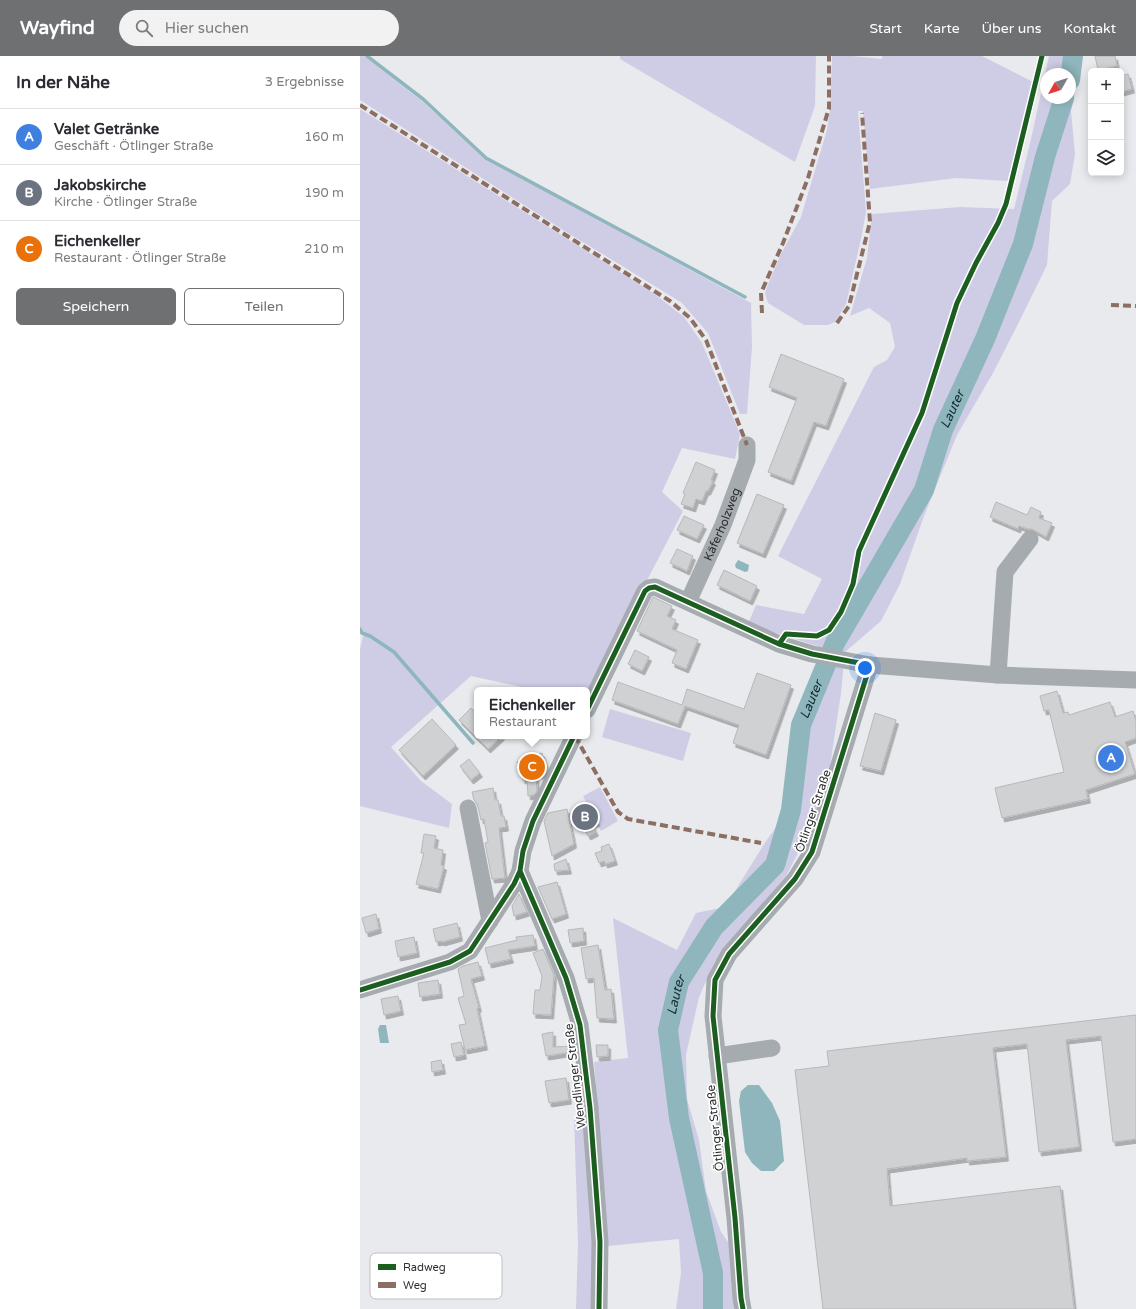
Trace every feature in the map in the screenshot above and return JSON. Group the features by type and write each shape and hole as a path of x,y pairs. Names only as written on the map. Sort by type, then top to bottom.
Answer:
{"street":[{"name":"Käferholzweg","path":"688,602 723,525 747,460 747,445"},
{"path":"998,675 1005,572 1030,539"},
{"path":"590,704 645,591 649,588 655,587 779,644 812,654 870,665 998,675 1136,680"},
{"name":"Ötlinger Straße","path":"743,1309 735,1218 713,1016 715,980 729,954 795,879 812,852 870,665"},
{"path":"360,990 450,962 470,950 514,884 520,871 523,851 533,821 573,739"},
{"path":"468,808 490,921"},
{"name":"Wendlinger Straße","path":"520,871 566,978 580,1026 590,1108 600,1242 599,1309"},
{"path":"717,1056 772,1048"}],"shaded area":[{"path":"360,56 364,56 422,101 484,158 751,303 752,347 747,414 740,414 708,333 682,303 571,235 360,100"},
{"path":"620,56 816,56 815,106 795,162 620,59"},
{"path":"832,56 882,59 882,56 982,56 1033,82 1008,181 956,178 870,189 863,111 858,111 866,212 846,304 835,322 828,325 804,325 768,303 765,293 781,254 801,217 827,130 830,109"},
{"path":"1049,56 1083,56 1076,88 1076,68 1046,68"},
{"path":"1040,98 1040,104 1073,104 1071,111 1075,154 1070,184 1052,201 1047,265 993,373 957,435 924,516 900,584 881,621 845,652 841,693 829,773 809,832 786,876 714,963 699,997 686,1055 687,1099 699,1140 706,1191 721,1232 732,1248 740,1309 676,1309 681,1273 679,1239 608,1246 594,1062 628,1058 613,918 677,950 696,913 725,907 766,841 780,822 789,749 798,716 818,664 817,646 748,624 756,605 804,614 822,579 778,556 874,367 887,360 895,347 890,323 869,308 850,316 867,258 872,214 960,207 1014,209"},
{"path":"360,109 652,292 684,317 702,343 740,434 735,459 682,448 662,492 683,511 590,690 590,687 522,687 471,676 391,747 421,781 452,804 449,828 360,806 360,649 364,632 360,630"},
{"path":"738,560 749,565 748,571 745,572 736,568 735,565"},
{"path":"610,709 691,733 683,761 602,737"},
{"path":"600,787 618,821 601,831 583,796"},
{"path":"380,1025 386,1025 389,1043 380,1043 378,1029"},
{"path":"748,1085 759,1085 772,1103 780,1121 784,1161 774,1171 761,1171 752,1163 745,1152 739,1101 741,1091"},
{"path":"588,1116 595,1309 576,1309 578,1243 574,1117"}],"building":[{"path":"1095,56 1115,56 1117,66 1098,68"},
{"path":"1128,74 1132,89 1124,91 1124,75"},
{"path":"781,354 844,379 826,426 814,422 791,481 768,472 797,398 769,387"},
{"path":"696,462 715,470 711,480 713,481 708,491 706,491 702,501 696,499 693,508 681,504 685,494 683,493"},
{"path":"757,494 784,505 763,554 737,543"},
{"path":"996,502 1027,515 1031,507 1041,512 1039,518 1052,523 1046,537 1032,529 1019,526 1018,529 990,517"},
{"path":"684,516 704,525 697,539 677,530"},
{"path":"677,549 693,556 687,571 670,563"},
{"path":"724,570 757,586 750,601 717,585"},
{"path":"653,597 672,606 667,616 676,620 672,629 698,640 686,669 672,663 677,650 637,631"},
{"path":"635,650 649,657 642,671 628,664"},
{"path":"757,673 791,685 766,755 733,743 739,725 685,706 678,724 612,700 618,682 682,705 687,689 744,709"},
{"path":"1057,691 1063,713 1068,712 1069,715 1110,702 1115,717 1133,711 1136,721 1136,738 1125,742 1135,774 1086,790 1088,799 1002,818 995,788 1064,772 1049,710 1044,711 1040,696"},
{"path":"471,708 474,711 474,735 459,720"},
{"path":"875,713 896,720 881,771 860,766"},
{"path":"432,719 456,745 423,776 399,750"},
{"path":"478,739 499,739 488,749"},
{"path":"542,753 547,769 545,773 536,776 537,791 534,795 528,796 527,779 523,780 517,762"},
{"path":"469,759 480,773 471,780 460,766"},
{"path":"493,788 495,800 498,800 501,816 504,816 506,827 499,828 505,878 492,879 485,843 488,842 484,819 481,820 477,803 474,800 472,792"},
{"path":"587,805 597,822 592,825 596,832 588,836 575,811"},
{"path":"567,809 574,844 552,856 544,821 548,813"},
{"path":"424,834 436,836 434,848 443,850 441,865 444,866 438,889 416,884 424,853 421,853"},
{"path":"609,844 615,861 605,864 604,861 599,863 595,853 602,851 601,847"},
{"path":"566,859 569,870 555,871 554,864"},
{"path":"557,882 566,914 552,919 538,887"},
{"path":"519,894 527,912 514,916 512,906"},
{"path":"376,914 379,929 366,933 362,918"},
{"path":"457,923 460,937 442,942 436,942 433,929"},
{"path":"583,928 584,941 570,943 568,930"},
{"path":"533,935 535,946 508,950 511,959 489,964 485,948 517,940 516,937"},
{"path":"414,937 417,953 398,957 395,941"},
{"path":"598,945 605,990 611,989 614,1019 597,1018 594,978 586,979 581,948"},
{"path":"543,949 554,975 551,1015 533,1014 535,990 540,990 542,976 533,953"},
{"path":"478,962 482,976 471,979 479,1008 477,1008 485,1046 465,1050 459,1025 466,1024 458,998 464,996 458,969"},
{"path":"438,980 440,994 420,997 418,983"},
{"path":"398,996 401,1011 384,1015 381,999"},
{"path":"1136,1015 1136,1139 1113,1142 1101,1036 1066,1040 1079,1147 1039,1152 1027,1044 993,1048 1006,1157 967,1161 967,1158 887,1169 890,1206 1060,1186 1074,1309 823,1309 795,1070 829,1066 827,1051"},
{"path":"553,1032 553,1047 571,1046 572,1052 546,1056 542,1034"},
{"path":"461,1042 464,1055 454,1057 451,1044"},
{"path":"596,1045 608,1045 608,1056 597,1057"},
{"path":"441,1060 443,1070 432,1072 431,1062"},
{"path":"566,1078 569,1100 549,1103 545,1081"}],"waterway":[{"path":"367,56 423,99 486,158 745,297"},
{"name":"Lauter","path":"1072,68 1073,56"},
{"name":"Lauter","path":"713,1309 713,1273 679,1118 668,1030 679,982 714,927 775,865 791,810 801,725 835,643 924,490 943,430 985,339 1023,244 1045,157 1062,104"},
{"path":"360,629 362,633 370,636 394,652 473,743"}],"marked path":[{"path":"762,313 761,293 783,243 808,178 829,108 829,56"},
{"path":"360,105 670,301 690,318 706,340 747,445"},
{"path":"837,323 849,306 870,222 862,113"},
{"path":"1111,305 1136,306"},
{"path":"577,739 618,812 628,819 761,843"}],"cycle path":[{"path":"779,644 786,634 817,636 829,630 841,612 853,584 859,551 922,413 957,303 976,263 998,223 1006,204 1042,56"},
{"path":"590,704 645,591 649,588 655,587 779,644 812,654 870,665 812,852 795,879 729,954 715,980 713,1016 735,1218 743,1309"},
{"path":"360,990 450,962 470,951 514,884 520,871 523,851 533,821 573,739"},
{"path":"520,871 566,978 580,1025 590,1108 600,1242 599,1309"}],"place":[{"name":"Valet Getränke","path":"1111,758"},
{"name":"Eichenkeller","path":"532,767"},
{"name":"Jakobskirche","path":"585,817"}]}
